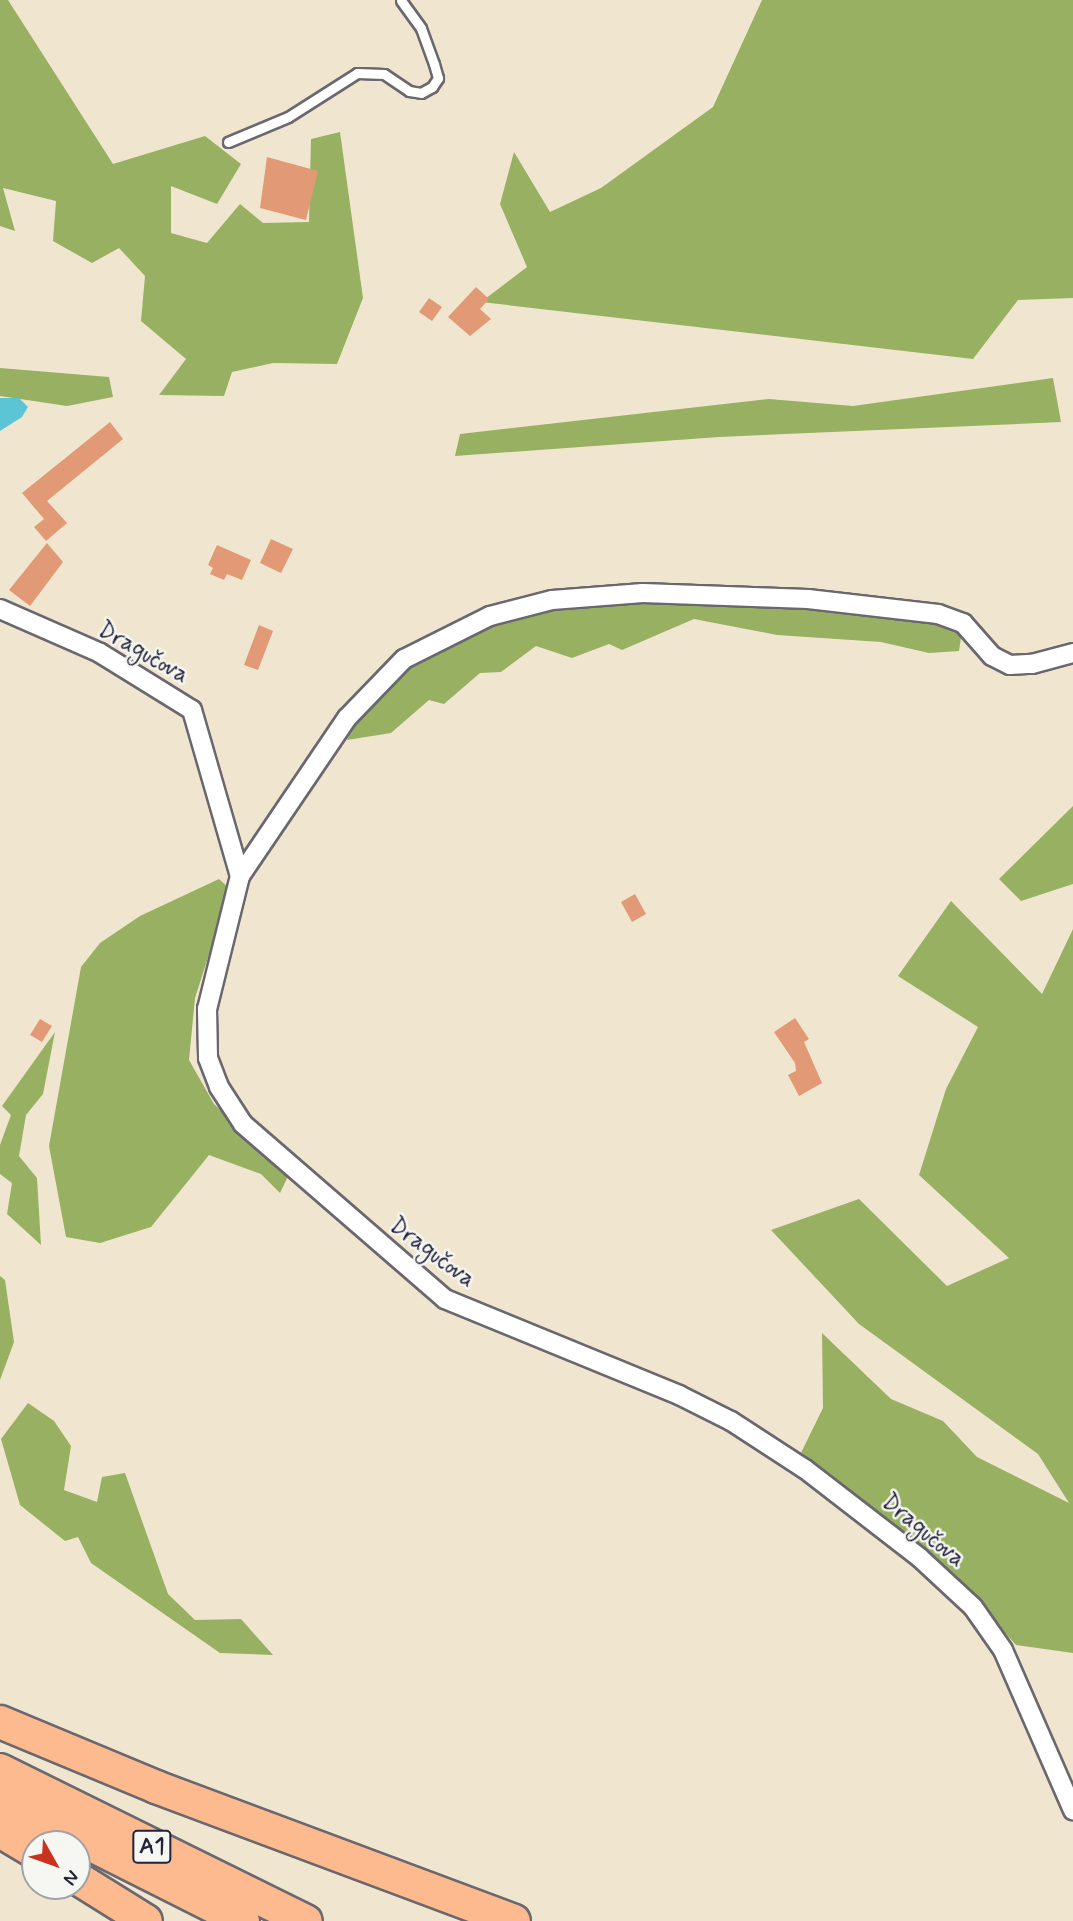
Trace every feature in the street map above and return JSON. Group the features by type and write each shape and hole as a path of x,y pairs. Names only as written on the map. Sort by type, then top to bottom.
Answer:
{"highway":[{"path":"0,1722 156,1787 514,1921"},
{"name":"A1","path":"0,1770 306,1921"},
{"name":"A1","path":"0,1799 243,1921"},
{"path":"0,1831 21,1844"},
{"path":"91,1887 146,1921"}],"street":[{"path":"240,876 347,718 375,685 404,659 490,616 552,600 643,593 808,599 937,614 962,623 992,656 1010,665 1073,653"},
{"name":"Dragučova","path":"0,609 100,653 192,710 240,876 207,1009 208,1058 219,1087 243,1124 445,1299 679,1395 731,1421 805,1469 920,1558 972,1607 1003,1650 1073,1810"}],"lane":[{"path":"228,142 288,117 357,73 384,74 409,92 432,87 438,78 434,64 421,29 401,0"}],"green space":[{"path":"0,0 8,0 113,164 205,136 241,164 217,204 171,186 171,233 207,243 240,204 263,223 309,222 311,139 340,132 363,298 337,364 273,363 232,372 224,396 159,395 186,359 141,321 145,276 119,248 92,263 53,241 56,201 3,188 15,231 0,226"},
{"path":"762,0 1073,0 1073,298 1018,300 973,359 481,302 527,267 500,204 514,152 550,212 601,188 713,107"},
{"path":"0,368 109,377 113,397 67,406 0,396"},
{"path":"1053,378 1061,422 719,437 455,456 460,434 769,399 853,406"},
{"path":"756,602 909,616 962,631 959,651 929,653 881,642 777,635 694,619 622,650 609,644 572,658 536,646 501,672 480,673 444,704 429,700 391,733 347,740 366,701 432,652 497,624 564,605"},
{"path":"1073,806 1073,884 1021,901 999,879"},
{"path":"219,879 230,889 195,998 189,1060 214,1104 290,1172 280,1193 261,1174 209,1155 151,1227 100,1243 66,1237 49,1146 81,967 100,943 140,916"},
{"path":"951,901 1042,994 1073,929 1073,1653 1016,1645 977,1602 798,1459 823,1408 822,1333 891,1399 943,1421 977,1457 1069,1503 1038,1454 859,1324 771,1230 859,1199 947,1286 1009,1258 919,1175 946,1089 978,1027 898,976"},
{"path":"55,1032 43,1094 26,1115 19,1156 37,1178 41,1245 7,1214 12,1183 0,1174 0,1145 11,1115 2,1106"},
{"path":"0,1276 5,1280 14,1342 0,1380"},
{"path":"28,1403 54,1421 71,1446 64,1490 97,1502 102,1477 125,1473 168,1594 195,1620 241,1619 273,1655 220,1653 91,1563 78,1537 65,1541 20,1505 1,1439"}],"water":[{"path":"0,398 19,398 28,407 22,417 0,431"}],"building":[{"path":"267,157 318,171 306,220 260,208"},
{"path":"476,287 489,299 480,309 491,319 470,336 448,317"},
{"path":"429,298 442,307 432,321 419,312"},
{"path":"110,422 123,439 47,501 67,523 46,541 34,527 44,519 22,493"},
{"path":"271,539 293,549 281,573 260,563"},
{"path":"47,543 63,562 30,606 9,590"},
{"path":"217,545 251,560 242,580 227,574 224,580 210,574 213,568 208,565"},
{"path":"259,625 273,631 258,670 244,665"},
{"path":"635,894 646,914 632,922 621,902"},
{"path":"795,1018 809,1039 804,1042 822,1083 799,1096 788,1075 796,1071 795,1063 774,1032"},
{"path":"40,1019 52,1026 42,1042 30,1035"}]}
